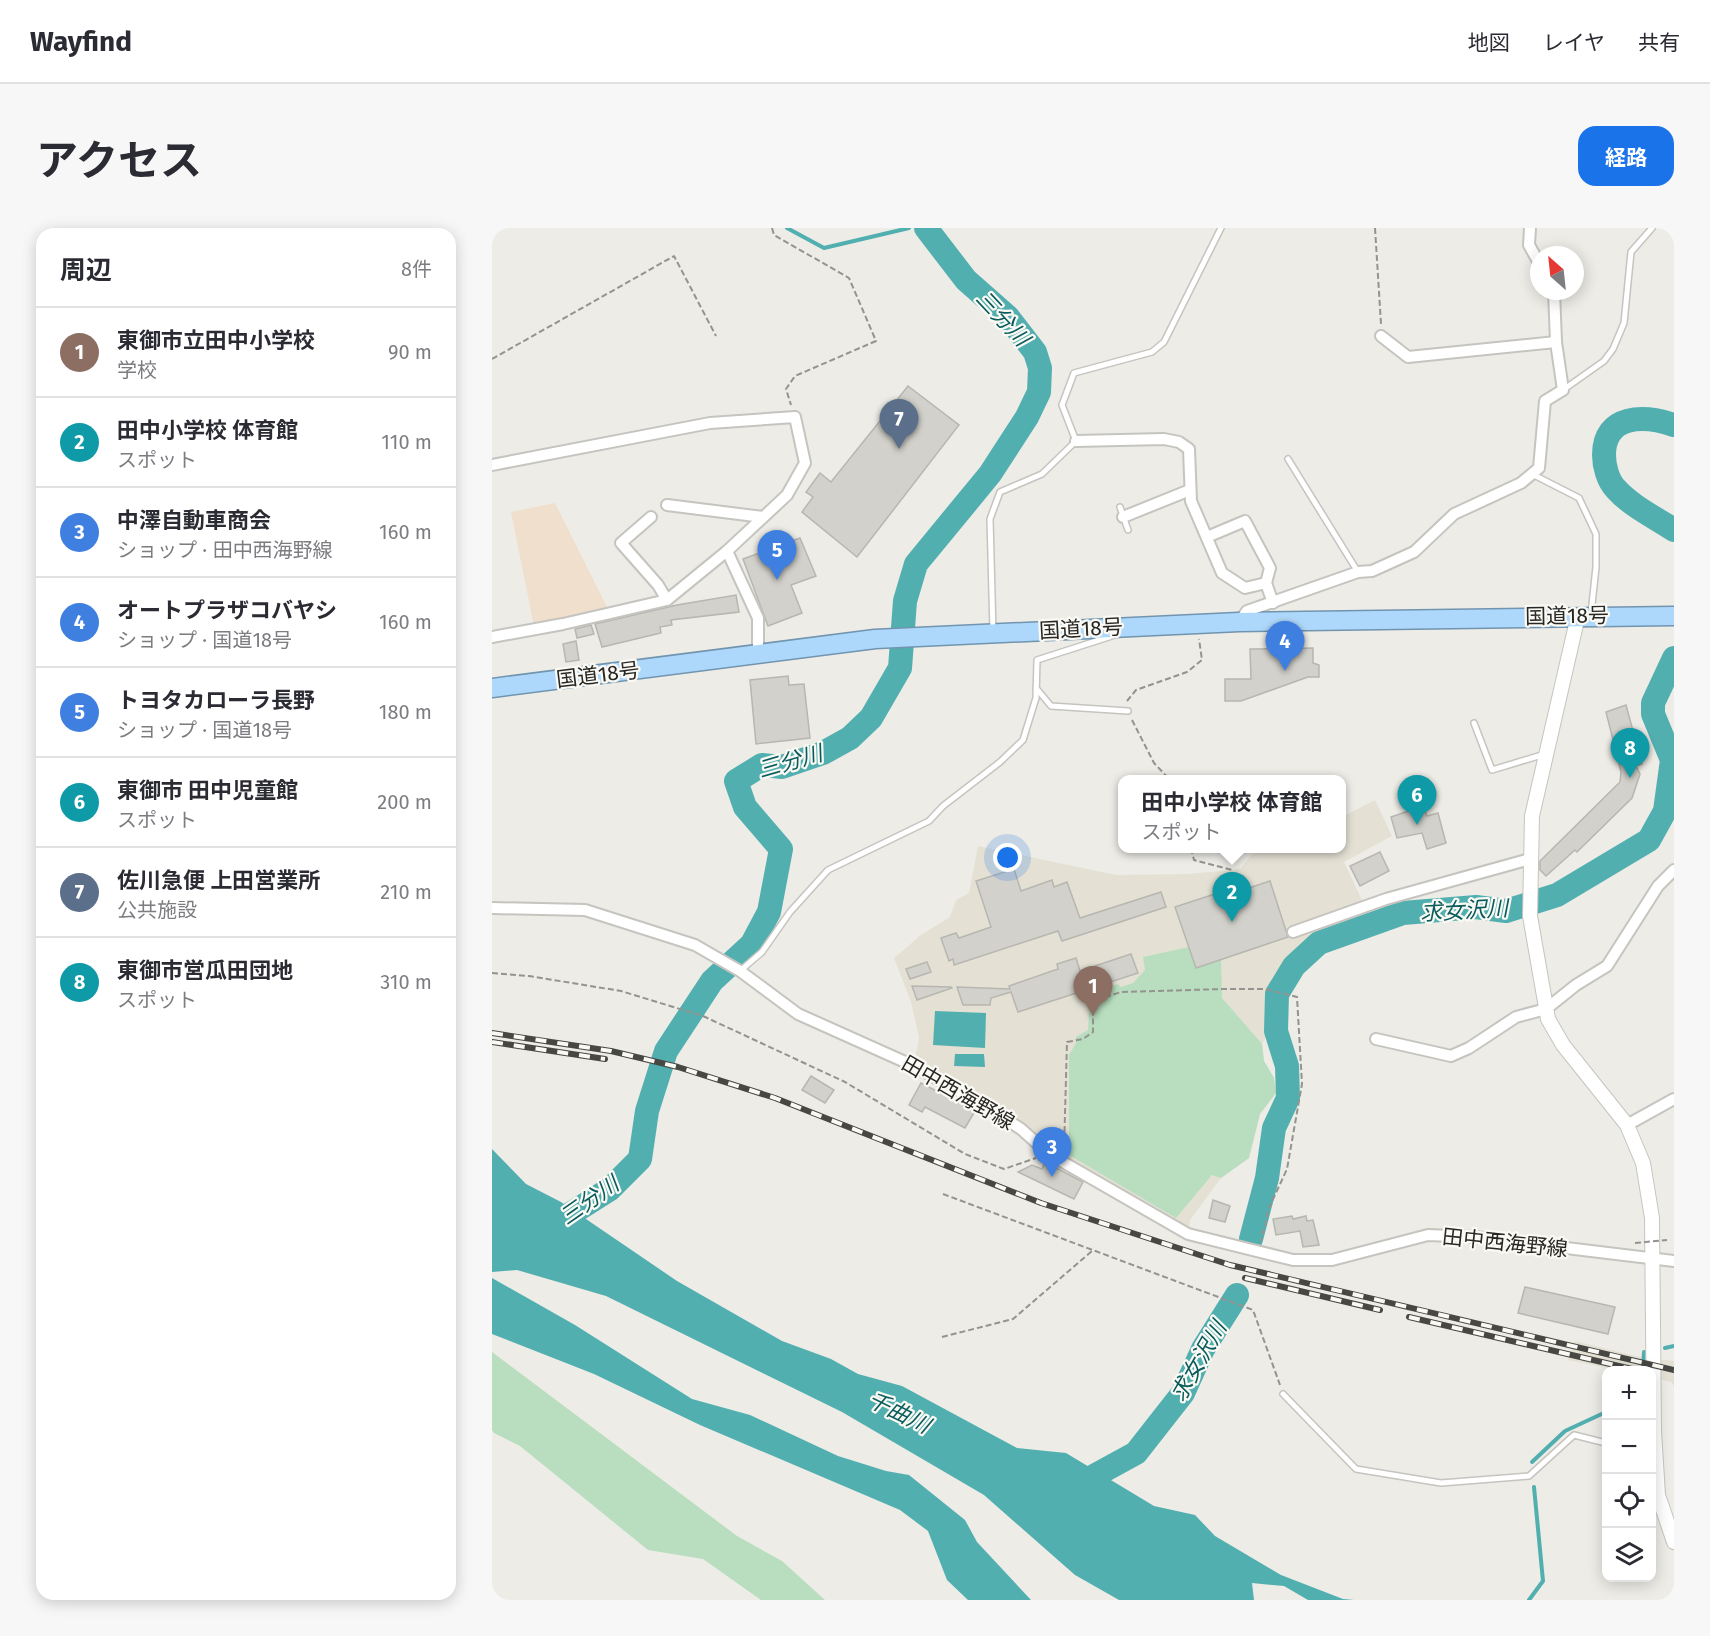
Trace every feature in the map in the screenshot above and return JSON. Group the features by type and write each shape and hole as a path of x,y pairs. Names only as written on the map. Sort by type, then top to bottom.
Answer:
{"highway":[{"name":"国道18号","path":"492,688 875,639 1239,622 1584,615 1674,616"}],"street":[{"path":"1530,228 1530,247"},
{"path":"1239,622 1248,611 1358,572 1372,571 1414,552 1454,514 1521,483 1539,468 1545,401 1563,390 1556,342 1554,300"},
{"path":"1382,336 1408,357 1556,342"},
{"path":"492,465 710,423 795,417 805,463 788,495 667,600 563,624 492,637"},
{"path":"1076,441 1164,439 1179,442 1190,449 1191,501 1222,573 1245,588 1266,583"},
{"path":"1122,512 1190,490"},
{"path":"667,505 763,517"},
{"path":"651,517 621,543 658,585 667,600"},
{"path":"1207,537 1245,521 1270,567 1266,583 1274,603"},
{"path":"727,550 758,618 758,653"},
{"path":"1584,615 1532,816 1530,916 1548,1019 1563,1045 1628,1125 1645,1172 1652,1218 1655,1474"},
{"path":"1293,932 1386,899 1530,858"},
{"path":"1376,1039 1451,1056 1469,1048 1516,1017 1546,1009 1576,985 1607,966 1658,886 1674,870"},
{"name":"田中西海野線","path":"492,908 585,910 696,945 740,971 798,1014 914,1066 982,1104 1021,1129 1048,1154 1188,1234 1293,1260 1332,1260 1428,1235 1475,1237 1674,1261"},
{"path":"1628,1125 1674,1099"},
{"path":"1656,1498 1674,1542"}],"lane":[{"path":"993,633 990,519 1000,492 1042,474 1076,441 1062,405 1074,373 1152,352 1164,342 1221,228"},
{"path":"1563,390 1604,361 1613,349 1624,323 1631,252 1652,228"},
{"path":"1288,459 1358,572"},
{"path":"1532,474 1579,498 1596,534 1596,567 1584,615"},
{"path":"1122,512 1128,530"},
{"path":"740,971 762,952 790,912 828,870 929,821 1023,740 1036,698 1037,660 1113,638 1128,627"},
{"path":"1036,688 1051,706 1128,711"},
{"path":"1474,723 1492,770 1547,753"},
{"path":"1283,1394 1356,1469 1441,1483 1529,1476 1574,1435 1602,1442"}],"path":[{"path":"772,228 774,236 849,278 876,341 795,376 786,389 795,417"},
{"path":"1375,228 1382,336"},
{"path":"492,359 674,256 716,336"},
{"path":"1165,775 1154,763 1125,704 1136,690 1187,672 1202,660 1198,624"},
{"path":"1192,853 1194,860 1232,870"},
{"path":"492,973 529,976 621,991 703,1016 845,1082 965,1154 1005,1169 1048,1154"},
{"path":"1063,1162 1067,1042 1083,1039 1093,1032 1093,1001 1121,992 1265,989 1297,997 1302,1084 1287,1169 1269,1208 1259,1253"},
{"path":"943,1194 1253,1310 1283,1394"},
{"path":"1635,1243 1667,1240"},
{"path":"942,1337 1013,1319 1093,1251"}],"shaded area":[{"path":"555,503 607,607 534,626 511,512"},
{"path":"1375,800 1392,836 1344,862 1369,915 1316,934 1291,957 1274,984 1270,1030 1262,1044 1264,1061 1274,1078 1276,1093 1260,1114 1249,1158 1221,1178 1190,1220 1188,1234 1049,1154 1021,1129 914,1066 919,1037 911,1002 894,958 921,935 950,917 956,900 969,893 978,846 1116,875 1187,874 1241,868 1253,853 1346,853 1346,815"},
{"path":"1575,1341 1639,1357 1674,1361 1674,1386 1671,1382 1656,1378 1656,1366 1602,1367 1568,1360"}],"green space":[{"path":"1189,947 1196,968 1221,960 1222,998 1262,1044 1264,1061 1274,1078 1276,1093 1260,1114 1249,1158 1221,1178 1212,1175 1176,1218 1069,1155 1069,1055 1076,1043 1076,1037 1088,1030 1089,1011 1083,995 1118,984 1121,987 1133,983 1145,970 1143,957"},
{"path":"492,1352 737,1536 782,1561 825,1600 761,1600 703,1559 648,1550 520,1446 494,1433 492,1430"}],"water":[{"path":"935,1011 986,1013 985,1048 933,1045"},
{"path":"955,1054 984,1054 985,1067 954,1066"},
{"name":"千曲川","path":"492,1149 526,1184 561,1202 677,1281 782,1341 831,1359 858,1374 902,1386 1017,1448 1066,1453 1154,1506 1195,1515 1215,1536 1281,1575 1343,1599 1354,1600 1308,1600 1284,1586 1252,1583 1254,1600 1119,1600 1075,1575 984,1495 842,1412 606,1296 517,1270 492,1272"},
{"path":"492,1278 575,1325 692,1399 750,1415 838,1456 886,1471 909,1475 965,1520 977,1542 1031,1600 968,1600 947,1580 928,1531 900,1510 700,1425 594,1374 492,1334"}],"building":[{"path":"908,386 959,425 857,557 802,512 813,497 806,492 820,473 831,482"},
{"path":"800,538 816,576 791,585 802,613 768,626 743,559"},
{"path":"736,595 739,612 671,620 672,625 660,627 661,633 602,647 595,624 677,605"},
{"path":"591,625 594,634 577,638 575,629"},
{"path":"576,641 579,660 566,662 563,644"},
{"path":"1313,648 1313,663 1319,665 1319,677 1308,677 1241,701 1225,701 1225,679 1251,679 1250,649"},
{"path":"788,676 789,685 804,684 810,738 756,744 750,680"},
{"path":"1626,705 1642,764 1636,766 1640,774 1632,798 1577,852 1575,850 1546,876 1540,870 1540,861 1620,782 1621,772 1606,712"},
{"path":"1423,806 1427,816 1438,813 1446,843 1427,849 1422,833 1397,838 1391,817"},
{"path":"1380,852 1389,871 1360,886 1350,866"},
{"path":"1014,869 1021,891 1052,880 1054,887 1067,882 1080,918 1161,892 1166,907 1062,941 1058,931 954,965 953,959 949,961 941,938 956,933 959,938 991,927 976,881"},
{"path":"1270,881 1288,937 1196,968 1175,907 1233,888 1234,893"},
{"path":"1131,954 1138,973 1018,1012 1011,992 991,998 990,1005 963,1005 957,987 1010,989 1009,986 1058,969 1057,964 1076,958 1080,971"},
{"path":"927,962 931,972 910,979 906,969"},
{"path":"912,986 951,987 952,988 917,1000"},
{"path":"811,1076 834,1090 825,1103 802,1090"},
{"path":"921,1083 975,1111 965,1128 925,1107 922,1112 909,1105"},
{"path":"1045,1162 1083,1182 1074,1199 1018,1172 1032,1165 1042,1169"},
{"path":"1213,1200 1230,1206 1225,1222 1209,1218"},
{"path":"1292,1216 1293,1219 1306,1216 1307,1221 1313,1220 1319,1245 1303,1247 1300,1231 1276,1235 1273,1219"},
{"path":"1525,1287 1615,1307 1608,1334 1518,1313"}],"waterway":[{"path":"787,228 824,248 909,228"},
{"name":"三分川","path":"550,1227 610,1189 640,1159 647,1111 666,1051 712,981 752,944 769,912 781,849 745,807 736,781 762,765 782,767 823,753 850,738 871,718 900,668 905,601 916,564 990,474 1027,417 1039,392 1040,368 1035,352 1008,317 966,280 926,228"},
{"name":"求女沢川","path":"1674,425 1639,419 1618,425 1606,442 1604,455 1607,473 1616,489 1636,506 1674,530"},
{"name":"求女沢川","path":"1251,1239 1267,1178 1274,1128 1288,1098 1287,1066 1276,1031 1277,994 1294,966 1319,943 1403,913 1476,907 1506,911 1557,895 1649,840 1665,811 1672,760 1653,714 1653,703 1674,658"},
{"name":"求女沢川","path":"1072,1488 1136,1453 1183,1393 1203,1349 1237,1295"},
{"path":"1665,1348 1674,1346"},
{"path":"1643,1366 1644,1352"},
{"path":"1532,1462 1565,1431 1602,1414"},
{"path":"1529,1600 1543,1581 1534,1487"}],"railway":[{"path":"492,1033 611,1051 678,1067 775,1098 1041,1203 1230,1265 1674,1370"},
{"path":"492,1042 605,1059"},
{"path":"1245,1278 1380,1310"},
{"path":"1409,1317 1619,1366"}],"place":[{"name":"佐川急便 上田営業所","path":"899,449"},
{"name":"トヨタカローラ長野","path":"777,580"},
{"name":"オートプラザコバヤシ","path":"1285,671"},
{"name":"東御市営瓜田団地","path":"1630,778"},
{"name":"東御市 田中児童館","path":"1417,825"},
{"name":"田中小学校 体育館","path":"1232,922"},
{"name":"東御市立田中小学校","path":"1093,1016"},
{"name":"中澤自動車商会","path":"1052,1177"}]}
